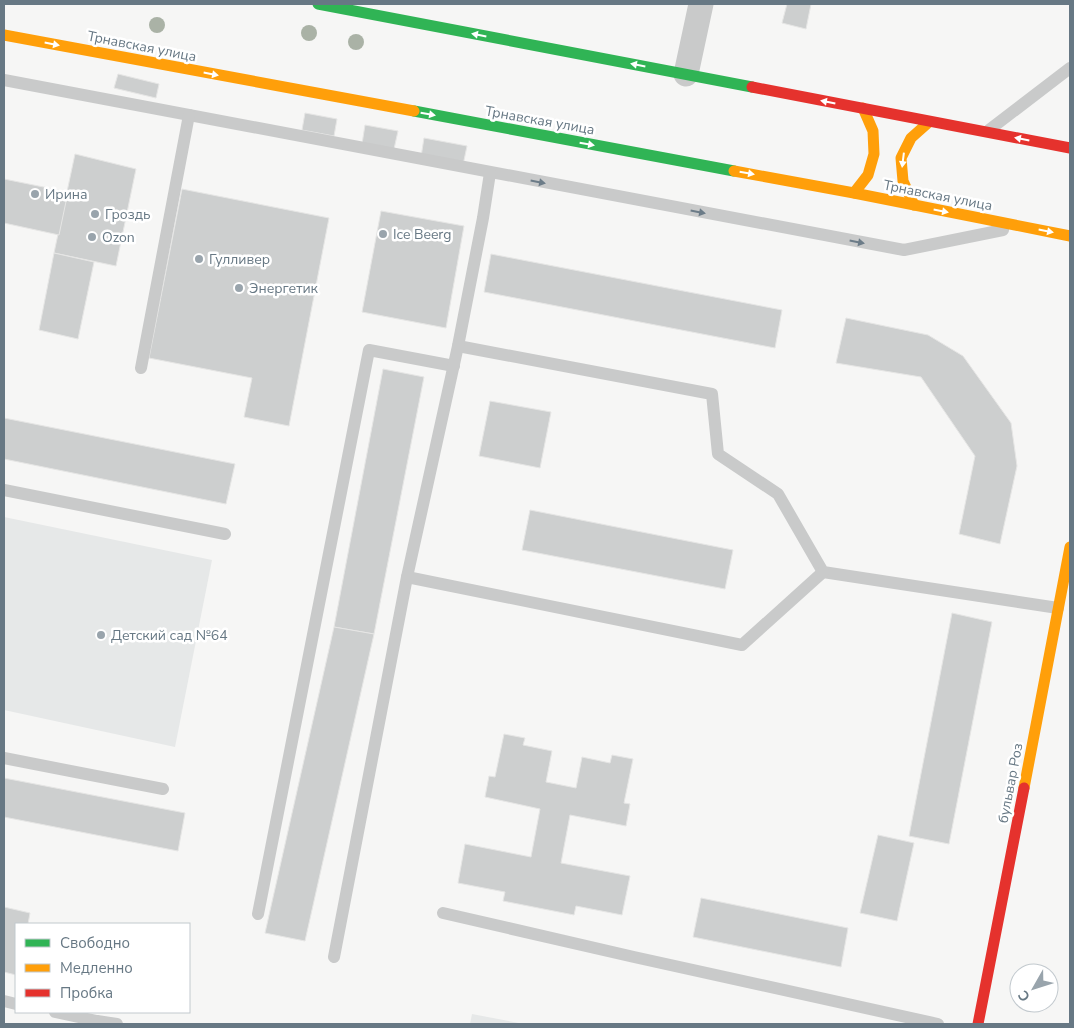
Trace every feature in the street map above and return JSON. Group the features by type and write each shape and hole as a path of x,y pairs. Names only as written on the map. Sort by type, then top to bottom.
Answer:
{"main road":[{"path":"318,4 1070,148"},
{"name":"Трнавская улица","path":"4,35 854,193 1070,236"},
{"path":"854,193 868,175 874,154 873,131 863,108"},
{"path":"914,205 904,181 901,158 911,138 929,122"},
{"name":"бульвар Роз","path":"978,1024 1070,547"}],"street":[{"path":"686,74 701,4"}],"lane":[{"path":"986,132 1070,68"},
{"path":"4,80 904,250 1023,226"},
{"path":"141,368 189,115"},
{"path":"334,957 407,577 458,346 490,172"},
{"path":"458,346 712,394 718,454 778,494 823,572"},
{"path":"258,914 369,350 454,366"},
{"path":"4,490 226,534"},
{"path":"407,577 742,645 823,572"},
{"path":"823,572 1058,608"},
{"path":"4,758 163,789"},
{"path":"443,913 938,1024"},
{"path":"59,1013 96,1022 117,1024"}],"shaded area":[{"name":"Детский сад №64","path":"4,517 212,560 175,747 4,710"},
{"path":"472,1014 524,1024 470,1024"}],"building":[{"path":"787,4 811,4 806,29 782,23"},
{"path":"118,74 159,84 156,98 114,88"},
{"path":"305,113 337,119 334,136 302,130"},
{"path":"365,125 398,131 394,149 362,144"},
{"path":"424,138 467,146 463,165 421,157"},
{"name":"Гроздь","path":"75,154 136,169 116,266 54,253"},
{"path":"4,179 68,192 59,235 4,223"},
{"name":"Энергетик","path":"182,189 329,218 289,426 244,417 252,378 149,358"},
{"path":"381,211 464,226 446,328 362,312"},
{"path":"54,253 94,262 78,339 39,330"},
{"path":"491,254 782,310 775,348 484,292"},
{"path":"846,318 928,335 963,356 1011,423 1017,466 1000,544 959,534 975,456 921,377 836,363"},
{"path":"383,369 424,377 374,634 334,627"},
{"path":"490,401 551,412 540,468 479,456"},
{"path":"4,418 235,464 226,504 4,459"},
{"path":"530,510 733,550 725,589 522,550"},
{"path":"952,613 992,622 949,844 909,836"},
{"path":"334,627 374,634 305,941 265,933"},
{"path":"504,734 525,738 523,745 552,751 546,782 576,788 582,757 610,763 612,755 633,759 624,803 630,804 626,826 570,815 561,863 630,876 622,915 576,906 574,915 503,901 505,892 458,883 465,844 531,857 540,809 485,797 489,776 495,777"},
{"path":"4,778 185,813 178,851 4,817"},
{"path":"878,835 914,843 897,921 860,913"},
{"path":"701,898 848,928 841,967 693,937"},
{"path":"4,907 30,913 28,923 15,923 15,975 4,972"}],"traffic: fast":[{"path":"318,4 752,87"},
{"path":"414,111 734,171"}],"traffic: slow":[{"path":"4,35 414,111"},
{"path":"854,193 868,175 874,154 873,131 863,108"},
{"path":"914,205 903,181 901,158 911,138 929,122"},
{"path":"734,171 1070,236"},
{"path":"1024,788 1070,547"}],"traffic: jam":[{"path":"752,87 1070,148"},
{"path":"978,1024 1024,788"}],"place":[{"name":"Ирина","path":"35,194"},
{"name":"Гроздь","path":"95,214"},
{"name":"Ice Beerg","path":"383,234"},
{"name":"Ozon","path":"92,237"},
{"name":"Гулливер","path":"199,259"},
{"name":"Энергетик","path":"239,288"},
{"name":"Детский сад №64","path":"101,635"}]}
